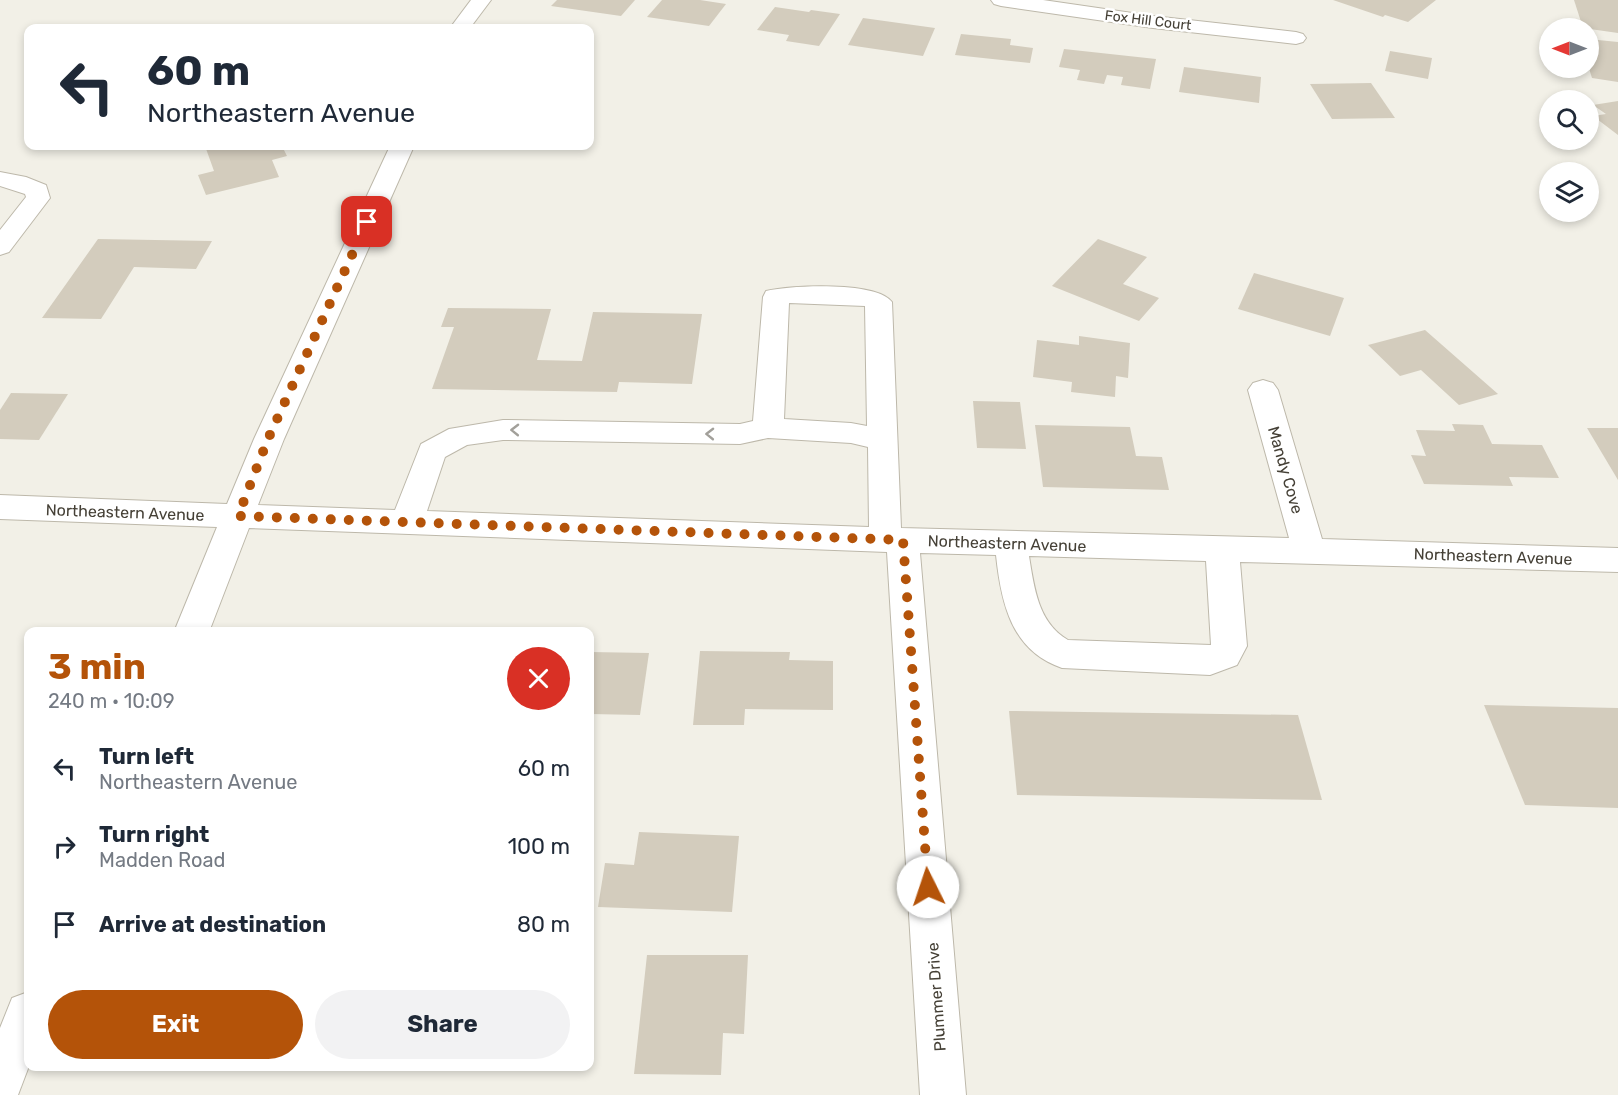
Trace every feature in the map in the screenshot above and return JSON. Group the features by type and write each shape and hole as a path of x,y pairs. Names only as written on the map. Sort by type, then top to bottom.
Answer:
{"street":[{"path":"463,24 482,0"},
{"name":"Fox Hill Court","path":"1001,0 1153,22 1296,38"},
{"path":"192,627 268,439 400,150"},
{"path":"0,179 37,190 38,198 0,247"},
{"name":"Plummer Drive","path":"768,428 776,297 786,295 867,297 878,302 883,440 894,540 943,1095"},
{"name":"Mandy Cove","path":"1263,390 1310,550"},
{"path":"407,522 432,451 460,436 503,429 740,434 768,428 851,433 883,440"},
{"name":"Northeastern Avenue","path":"0,507 894,540 1618,560"},
{"path":"1011,543 1020,604 1042,641 1050,649 1062,654 1210,661 1224,655 1229,646 1222,548"},
{"path":"0,1082 24,1024"}],"building":[{"path":"557,0 635,0 621,16 551,6"},
{"path":"662,0 700,0 726,4 709,26 647,17"},
{"path":"1333,0 1436,0 1408,22 1385,15 1383,17"},
{"path":"1574,0 1618,0 1618,33 1599,30 1599,18 1580,18"},
{"path":"775,7 840,14 819,46 786,41 789,35 757,30"},
{"path":"863,18 935,28 923,56 848,45"},
{"path":"961,34 1011,39 1010,45 1033,48 1030,63 955,55"},
{"path":"1599,40 1618,42 1618,82 1592,78 1599,78"},
{"path":"1064,49 1156,59 1150,89 1121,85 1123,77 1107,75 1104,84 1077,80 1080,70 1059,67"},
{"path":"1390,51 1432,58 1428,79 1385,71"},
{"path":"1184,67 1261,77 1259,103 1179,92"},
{"path":"1371,83 1395,118 1332,119 1310,84"},
{"path":"1618,101 1618,135 1599,121 1599,115 1606,114 1599,109 1599,104"},
{"path":"206,150 284,150 287,156 272,160 279,177 206,195 198,175 214,171"},
{"path":"98,239 212,241 196,269 134,267 101,319 42,318"},
{"path":"1098,239 1147,257 1123,284 1159,298 1139,321 1052,286"},
{"path":"1254,273 1344,298 1330,336 1238,309"},
{"path":"448,308 551,309 537,360 582,361 593,312 702,314 692,384 619,382 617,392 432,389 454,327 441,327"},
{"path":"1425,330 1498,394 1459,405 1421,370 1400,376 1368,345"},
{"path":"1079,336 1130,343 1128,378 1116,376 1115,397 1071,392 1072,382 1033,377 1037,340 1079,345"},
{"path":"11,393 68,394 39,440 0,439 0,410"},
{"path":"973,401 1020,402 1026,449 977,448"},
{"path":"1452,424 1483,425 1492,444 1542,445 1559,478 1509,477 1513,486 1424,484 1411,455 1426,456 1416,430 1455,431"},
{"path":"1035,425 1130,427 1136,456 1162,457 1169,490 1043,487"},
{"path":"1587,428 1618,428 1618,480"},
{"path":"700,651 790,652 789,660 833,661 833,710 745,709 744,725 693,725"},
{"path":"594,652 649,653 640,715 594,714"},
{"path":"1484,705 1618,708 1618,808 1525,805"},
{"path":"1009,711 1298,715 1322,800 1017,795"},
{"path":"639,832 739,836 732,912 598,907 605,863 634,865"},
{"path":"647,955 748,955 744,1034 723,1033 721,1075 634,1074"}],"route":[{"path":"367,222 268,439 238,516 903,540 928,887"}]}
